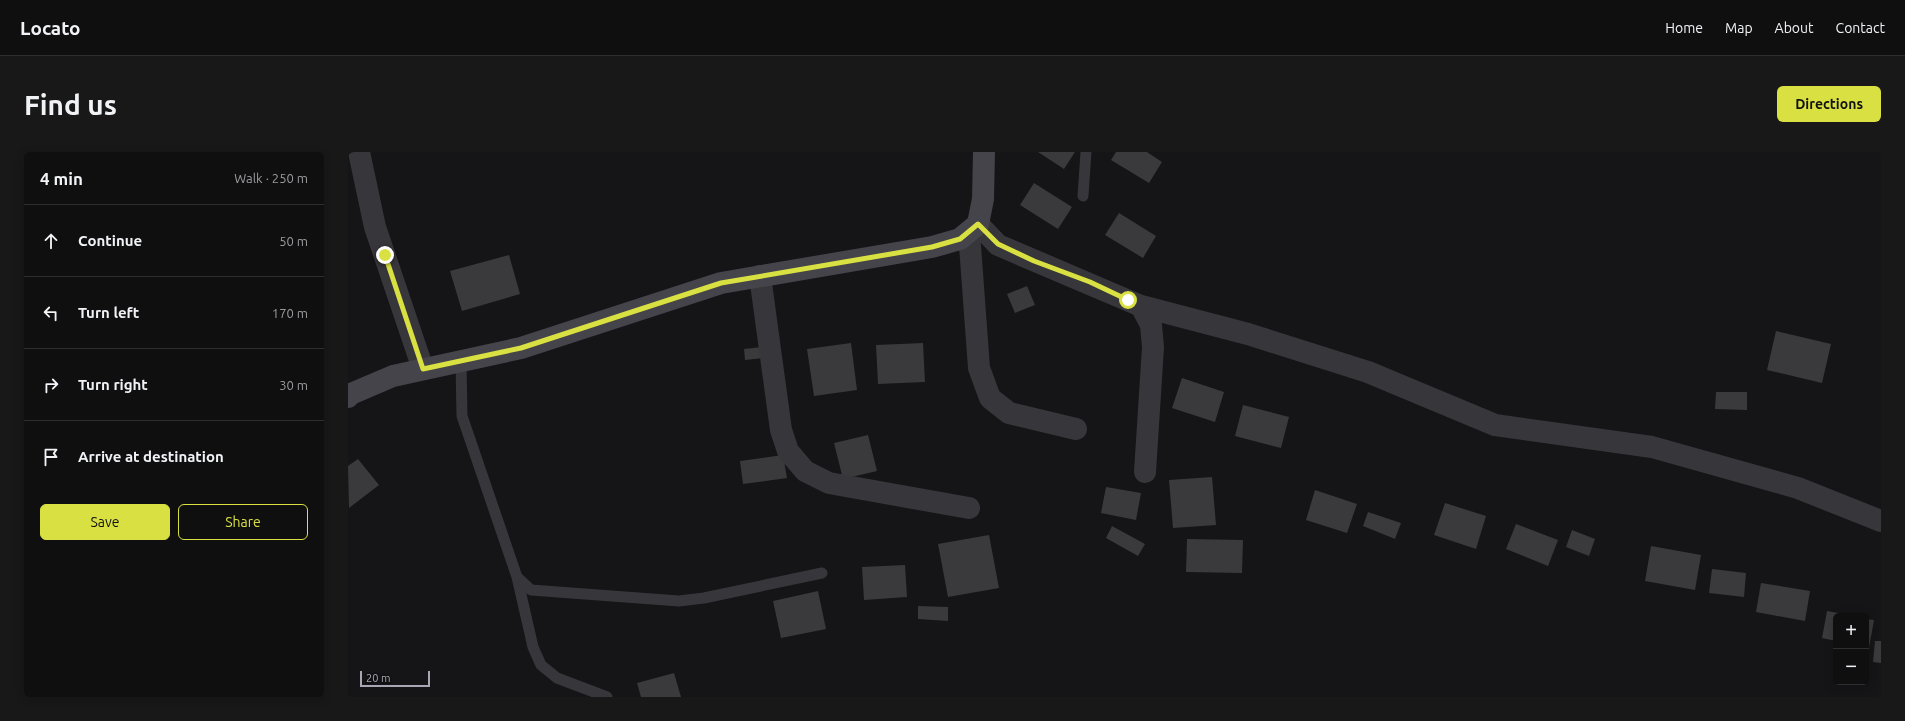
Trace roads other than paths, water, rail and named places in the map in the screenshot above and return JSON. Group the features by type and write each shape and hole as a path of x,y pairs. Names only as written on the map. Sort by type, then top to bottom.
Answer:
{"main road":[{"path":"348,397 351,394 393,376 521,348 721,283 932,247 960,239 973,228 983,199 984,152"}],"street":[{"path":"358,152 375,227 423,369"},
{"path":"973,228 998,244 1034,261 1090,282 1141,306 1248,334 1368,372 1495,425 1659,449 1798,488 1881,521"},
{"path":"973,228 979,368 990,398 1009,413 1076,429"},
{"path":"760,276 781,430 788,451 805,471 829,483 969,508"},
{"path":"1141,306 1151,325 1153,347 1145,472"}],"lane":[{"path":"1084,196 1086,152"},
{"path":"461,361 462,416 517,577 533,647 541,665 557,678 607,697"},
{"path":"517,577 531,590 679,601 704,598 822,573"}]}
